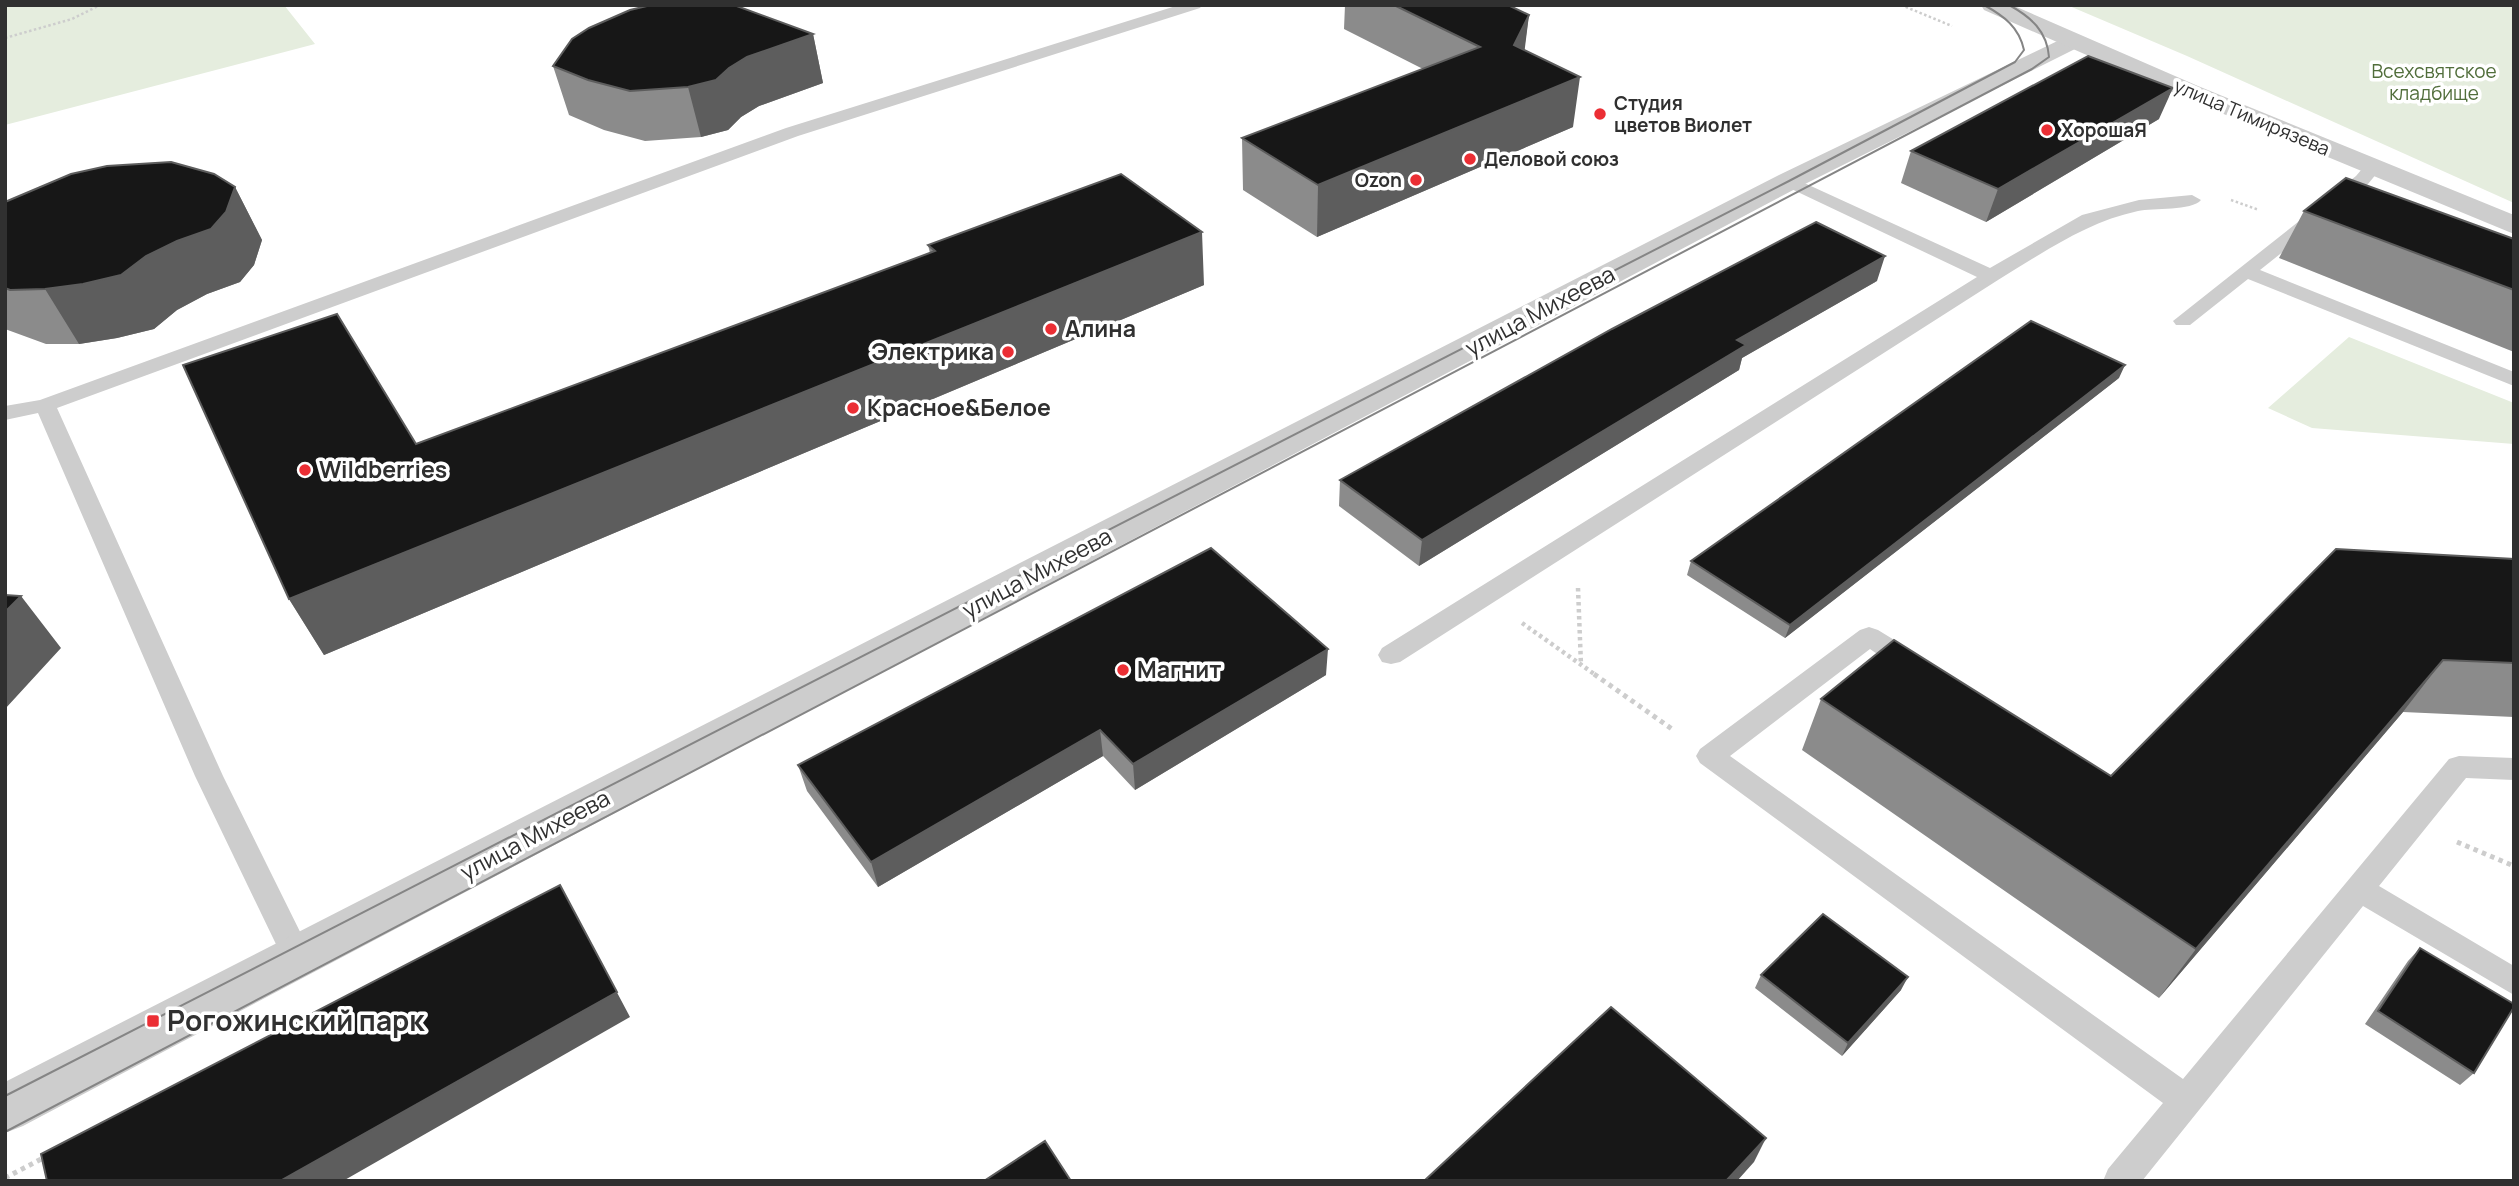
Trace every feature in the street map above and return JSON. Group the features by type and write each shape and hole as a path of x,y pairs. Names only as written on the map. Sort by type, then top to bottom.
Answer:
{"street":[{"name":"улица Тимирязева","path":"1992,5 2072,41 2514,225"},
{"name":"улица Михеева","path":"5,1109 1789,181 2072,41"}],"lane":[{"path":"5,413 45,405 792,132 1195,5"},
{"path":"2183,321 2362,180 2373,167"},
{"path":"1789,181 1991,276"},
{"path":"1391,655 1991,276 2088,219 2139,205 2192,200"},
{"path":"2246,271 2514,380"},
{"path":"45,405 209,776 298,958"},
{"path":"1938,681 1869,636 1710,756 2186,1100"},
{"path":"2120,1181 2459,767 2514,769"},
{"path":"2359,889 2514,982"}],"path":[{"path":"5,38 72,19 100,5"},
{"path":"283,5 322,5"},
{"path":"1576,538 1581,665"},
{"path":"1484,596 1710,756"},
{"path":"2414,824 2514,866"}],"green space":[{"path":"5,5 284,5 315,44 5,125"},
{"name":"Всехсвятское кладбище","path":"2067,5 2514,5 2514,203 2187,56"},
{"path":"2349,337 2514,403 2514,444 2312,428 2268,408"}],"building":[{"path":"651,5 734,5 813,34 747,57 716,80 688,87 630,91 588,80 553,66 572,39 589,28 630,10"},
{"path":"1394,5 1508,5 1529,15 1514,45 1580,77 1318,185 1242,138 1480,47"},
{"path":"2088,56 2173,88 1998,189 1911,151"},
{"path":"171,162 214,174 235,187 226,212 211,229 146,256 121,275 45,289 5,288 5,202 71,174 107,166"},
{"path":"1121,174 1202,232 289,599 183,365 337,314 416,444 935,251 928,245"},
{"path":"2346,178 2514,239 2514,290 2304,211"},
{"path":"1816,222 1885,256 1737,340 1746,345 1422,540 1340,480 1612,329"},
{"path":"2031,321 2125,365 1790,625 1691,561"},
{"path":"1211,548 1328,649 1133,764 1100,730 871,862 798,765"},
{"path":"2336,549 2514,559 2514,663 2443,660 2196,949 1821,699 1894,640 2111,776"},
{"path":"5,595 21,596 5,612"},
{"path":"560,885 617,992 280,1181 47,1181 41,1154"},
{"path":"1823,914 1908,977 1848,1043 1761,975"},
{"path":"2420,948 2514,1004 2474,1073 2378,1011"},
{"path":"1611,1007 1766,1138 1726,1181 1424,1181"},
{"path":"1045,1141 1071,1181 984,1181"}],"tram line":[{"path":"5,1096 1789,181 2015,62 2024,50 2022,42 2004,18 1984,5"},
{"path":"5,1132 2032,69 2049,57 2048,48 2041,32 2031,20 2009,5"}],"place":[{"name":"Студия цветов Виолет","path":"1600,114"},
{"name":"ХорошаЯ","path":"2047,130"},
{"name":"Деловой союз","path":"1470,159"},
{"name":"Ozon","path":"1416,180"},
{"name":"Алина","path":"1051,329"},
{"name":"Электрика","path":"1008,352"},
{"name":"Красное&Белое","path":"853,408"},
{"name":"Wildberries","path":"305,470"},
{"name":"Магнит","path":"1123,670"},
{"name":"Рогожинский парк","path":"153,1021"}]}
